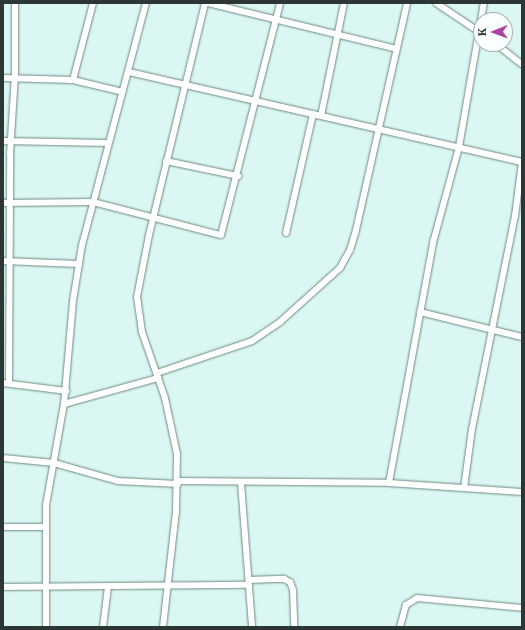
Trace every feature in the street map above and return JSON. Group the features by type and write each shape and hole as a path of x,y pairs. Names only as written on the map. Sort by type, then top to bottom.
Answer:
{"street":[{"path":"15,3 15,78 6,261 6,383 66,391"},
{"path":"73,80 93,3"},
{"path":"46,627 46,505 66,391 73,301 79,264 107,143 129,72 146,3"},
{"path":"163,627 178,483 177,454 158,376 142,332 137,297 166,161 206,3 396,48"},
{"path":"3,202 93,202 222,235 238,176 280,3"},
{"path":"321,116 344,3"},
{"path":"64,404 158,376 252,341 276,325 333,276 345,259 353,240 407,3"},
{"path":"436,3 473,27"},
{"path":"389,483 434,239 459,147 476,52"},
{"path":"506,52 522,64"},
{"path":"129,72 185,86 256,99 377,130 522,162 515,216 472,430 464,488"},
{"path":"3,78 73,80 123,92"},
{"path":"286,233 314,114"},
{"path":"3,141 107,143"},
{"path":"166,161 238,176"},
{"path":"6,261 79,264"},
{"path":"420,312 522,337"},
{"path":"3,458 54,463 118,481 178,483 389,483 522,492"},
{"path":"241,483 252,627"},
{"path":"3,527 46,527"},
{"path":"3,587 168,587 249,583 284,579 290,582 293,590 294,627"},
{"path":"103,627 108,587"},
{"path":"400,627 406,605 417,598 522,608"}]}
